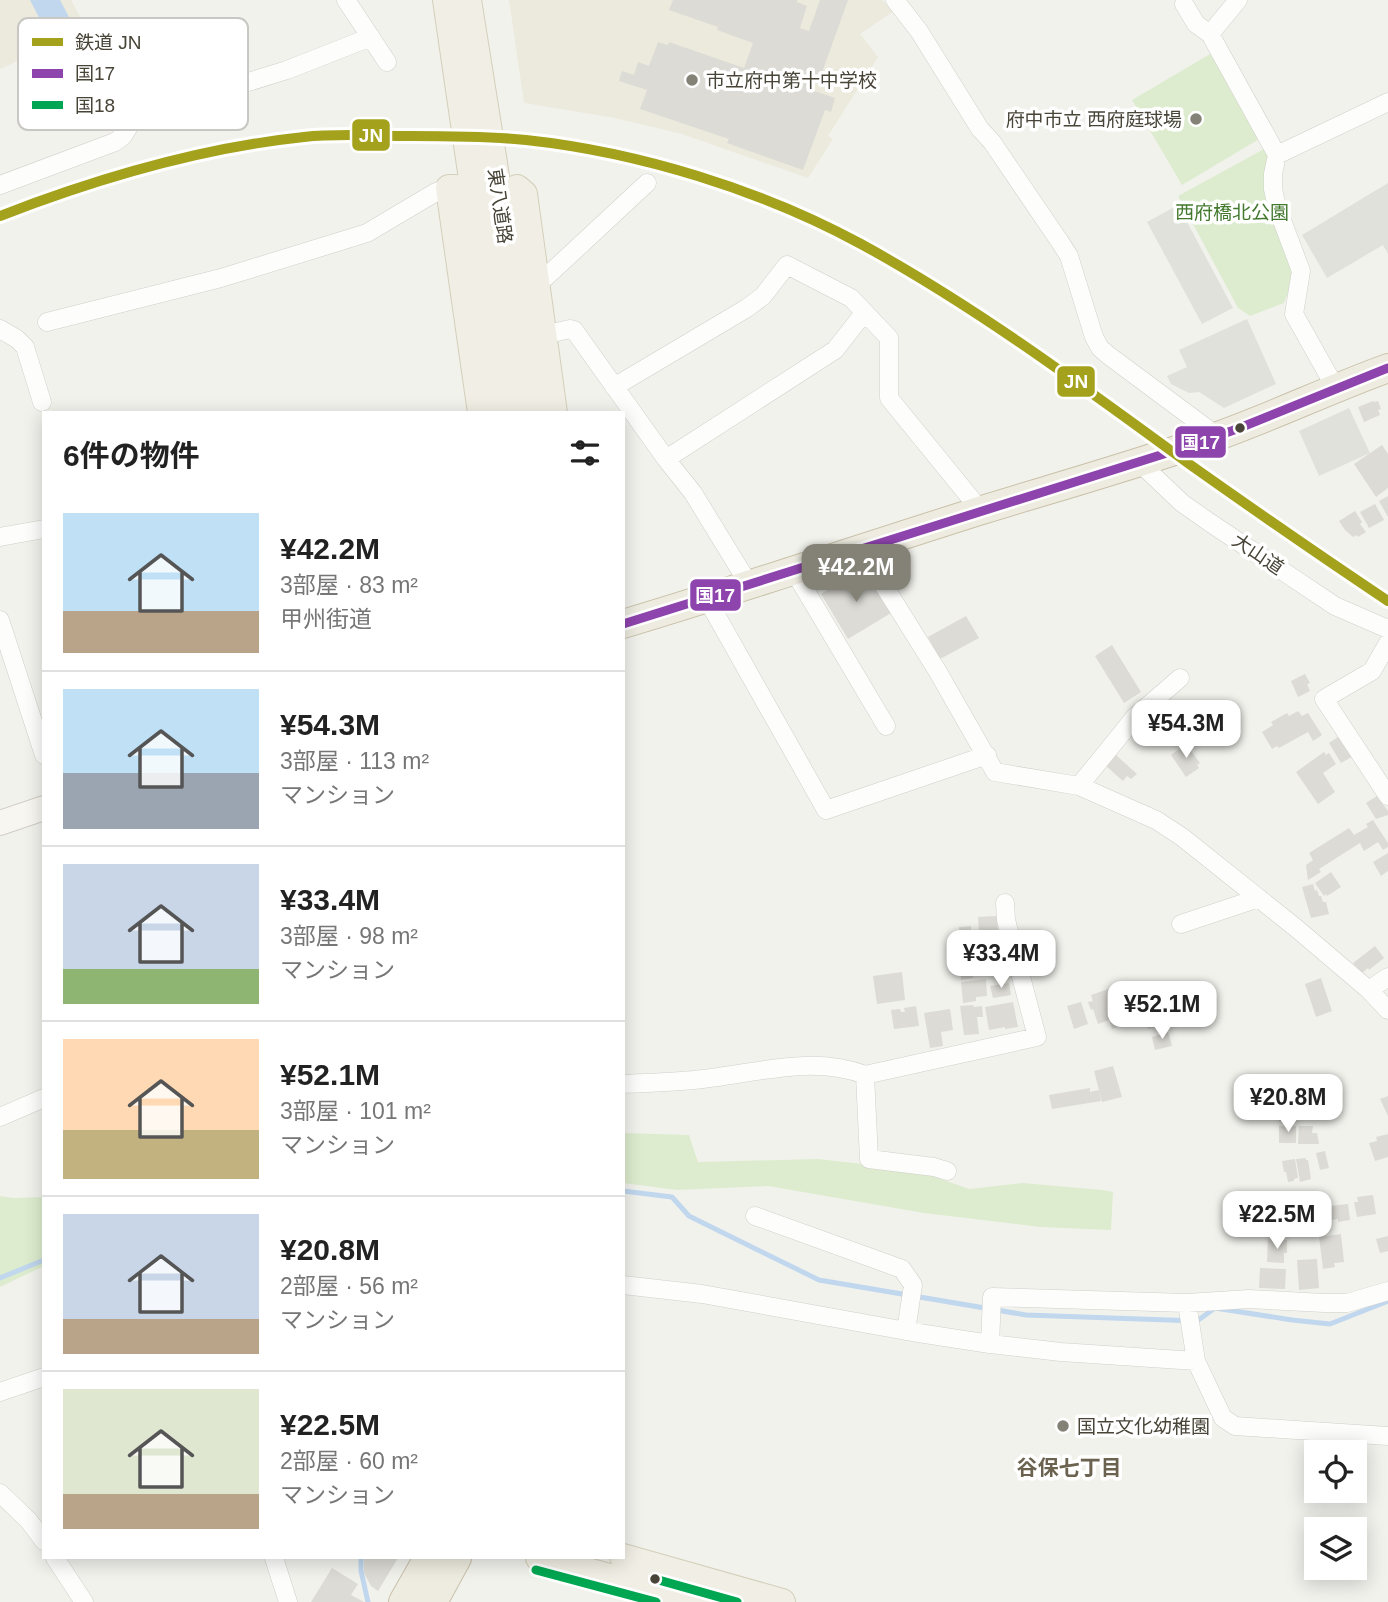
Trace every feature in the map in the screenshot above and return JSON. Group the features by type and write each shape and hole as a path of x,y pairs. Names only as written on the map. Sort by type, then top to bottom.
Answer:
{"highway":[{"path":"625,623 1147,460 1209,439 1388,368"},
{"path":"403,1602 427,1559"},
{"path":"433,1602 456,1559"}],"main road":[{"name":"東八道路","path":"446,0 472,94"},
{"name":"東八道路","path":"468,0 472,94 482,163 530,411"},
{"name":"東八道路","path":"482,163 506,411"},
{"path":"452,188 481,411"},
{"path":"517,188 524,194 554,411"},
{"path":"0,822 42,809"},
{"path":"625,1558 782,1602"},
{"path":"543,1559 703,1602"}],"street":[{"path":"346,0 387,62"},
{"path":"895,0 919,32 980,129 992,142 1069,256 1094,337 1100,348 1209,439"},
{"path":"1210,34 1238,0"},
{"path":"1184,4 1196,24 1210,34 1277,155 1273,189 1301,271 1294,314 1335,387"},
{"path":"248,82 287,70 371,37"},
{"path":"1277,155 1388,102"},
{"path":"0,185 115,142 127,130"},
{"path":"535,279 546,278 647,183"},
{"path":"47,323 221,278 367,233 436,192 452,188"},
{"path":"614,387 747,309 763,296 787,265 851,298 889,338 889,398 981,511"},
{"path":"666,459 835,350 864,313"},
{"path":"0,329 25,347 42,402"},
{"path":"543,335 574,330 693,493 750,586"},
{"name":"大山道","path":"1147,460 1182,503 1209,522 1335,606 1388,629"},
{"path":"0,537 42,529"},
{"path":"861,549 931,660 995,772 1079,786 1156,820 1182,837 1296,928 1369,990 1388,1010"},
{"path":"794,571 886,726"},
{"path":"707,599 826,810 987,755"},
{"path":"0,620 42,749"},
{"path":"1388,643 1372,671 1324,699 1388,796"},
{"path":"1079,786 1135,717 1180,678"},
{"path":"1181,924 1259,898"},
{"path":"625,1084 694,1080 808,1065 849,1069 865,1075 1037,1037 1006,920 1005,903"},
{"path":"1369,990 1388,977"},
{"path":"865,1075 869,1159 947,1171"},
{"path":"0,1118 42,1099"},
{"path":"755,1216 902,1269 913,1285 906,1331"},
{"path":"625,1285 702,1294 990,1344 1061,1352 1196,1360"},
{"path":"990,1344 992,1297 1189,1315 1249,1299 1347,1303 1388,1291"},
{"path":"1189,1315 1196,1360 1223,1418 1236,1426 1388,1436"},
{"path":"0,1392 42,1378"},
{"path":"0,1493 29,1521 42,1538"},
{"path":"56,1559 84,1602"},
{"path":"274,1559 288,1602"}],"shaded area":[{"path":"0,0 71,0 81,18 18,18 18,61 0,69"},
{"name":"市立府中第十中学校","path":"509,0 882,0 894,11 860,34 878,57 828,136 833,139 808,178 682,134 615,118 524,103"},
{"path":"1388,183 1388,254 1383,245 1327,278 1302,235"},
{"path":"1178,205 1233,308 1202,324 1147,222"},
{"path":"1247,319 1276,384 1224,408 1199,392 1189,393 1171,384 1167,376 1187,367 1179,350"},
{"path":"1349,408 1370,453 1319,476 1299,431"}],"green space":[{"name":"府中市立 西府庭球場","path":"1210,54 1261,138 1182,185 1132,100"},
{"name":"西府橋北公園","path":"1264,149 1269,152 1265,168 1267,189 1301,273 1284,303 1250,316 1238,308 1178,196"},
{"path":"625,1133 689,1135 698,1162 818,1159 916,1170 969,1189 1023,1183 1113,1192 1111,1230 1040,1227 924,1213 768,1186 677,1190 625,1183"},
{"path":"0,1196 42,1197 42,1267 0,1287"}],"water":[{"path":"30,0 60,0 69,18 39,18"}],"building":[{"path":"673,0 797,0 807,6 800,28 809,31 820,0 848,0 819,81 809,78 806,88 835,98 831,112 825,110 803,170 727,143 729,139 640,109 647,90 619,81 622,71 634,75 638,62 649,66 658,42 668,45 669,42 744,68 753,43 669,10"},
{"path":"1378,401 1380,415 1364,422 1358,407"},
{"path":"1382,445 1388,454 1388,488 1376,497 1354,464"},
{"path":"1388,496 1388,517 1379,501"},
{"path":"1375,504 1384,520 1369,528 1360,512"},
{"path":"1355,511 1366,532 1358,537 1353,537 1339,521"},
{"path":"864,568 891,613 848,639 821,594"},
{"path":"966,616 979,638 940,659 928,637"},
{"path":"1112,645 1141,692 1124,703 1095,656"},
{"path":"1305,674 1310,683 1307,684 1310,691 1298,697 1291,681"},
{"path":"1298,711 1302,716 1308,713 1322,735 1313,741 1308,732 1272,749 1262,732 1273,725 1271,722 1287,713 1289,716"},
{"path":"1338,737 1341,741 1345,739 1355,755 1341,763 1329,743"},
{"path":"1186,744 1200,763 1197,765 1199,768 1186,777 1171,755"},
{"path":"1324,752 1326,755 1329,753 1336,764 1323,773 1335,792 1318,804 1296,772"},
{"path":"1116,755 1137,774 1131,779 1127,776 1123,781 1106,766"},
{"path":"1377,796 1388,815 1376,819 1366,803"},
{"path":"1373,820 1388,847 1383,850 1378,842 1364,851 1360,843 1319,869 1321,872 1308,880 1306,865 1313,860 1309,853 1349,828 1354,835 1368,827 1366,824"},
{"path":"1388,853 1388,871 1381,876 1373,862"},
{"path":"1331,872 1341,887 1324,896 1315,883"},
{"path":"1313,884 1315,891 1317,890 1323,902 1326,902 1329,914 1311,918 1302,887"},
{"path":"997,916 1001,947 980,948 978,917"},
{"path":"971,926 971,932 976,932 977,955 961,955 959,927"},
{"path":"1375,946 1384,958 1362,973 1353,963"},
{"path":"979,958 981,970 972,971 973,978 961,980 959,960"},
{"path":"902,972 905,1000 877,1004 873,976"},
{"path":"1321,978 1332,1011 1316,1017 1305,984"},
{"path":"986,979 987,996 976,997 976,1001 963,1003 961,982"},
{"path":"1009,983 1011,995 993,998 990,986"},
{"path":"1111,988 1124,1025 1112,1029 1109,1020 1098,1024 1088,1002 1093,1001 1091,995"},
{"path":"1013,1002 1018,1027 989,1030 985,1007"},
{"path":"1081,1002 1088,1024 1074,1029 1067,1006"},
{"path":"916,1006 919,1026 894,1029 891,1010 900,1009 905,1012 904,1008"},
{"path":"960,1006 982,1006 983,1017 977,1017 979,1034 964,1035"},
{"path":"950,1009 953,1030 941,1032 943,1046 930,1048 924,1013"},
{"path":"1162,1010 1166,1024 1148,1029 1143,1016"},
{"path":"1168,1032 1172,1046 1155,1050 1152,1037"},
{"path":"1113,1066 1122,1097 1102,1102 1094,1071"},
{"path":"1090,1088 1090,1092 1099,1090 1101,1101 1052,1109 1049,1095"},
{"path":"1302,1094 1304,1119 1279,1121 1278,1104 1282,1103 1282,1095"},
{"path":"1388,1096 1388,1116 1380,1099"},
{"path":"1279,1126 1296,1126 1296,1143 1279,1143"},
{"path":"1299,1126 1313,1126 1312,1133 1317,1133 1319,1144 1298,1144"},
{"path":"1388,1134 1388,1157 1375,1161 1369,1143 1377,1141 1376,1137"},
{"path":"1325,1151 1329,1168 1320,1170 1316,1153"},
{"path":"1306,1158 1311,1179 1300,1182 1296,1159"},
{"path":"1295,1159 1298,1178 1288,1182 1282,1161"},
{"path":"1373,1195 1376,1214 1357,1217 1354,1202 1358,1202 1357,1197"},
{"path":"1348,1204 1350,1220 1332,1220 1330,1206"},
{"path":"1327,1206 1329,1220 1310,1223 1311,1208"},
{"path":"1305,1208 1307,1222 1295,1224 1293,1210"},
{"path":"1341,1234 1344,1262 1334,1263 1335,1267 1323,1269 1319,1237"},
{"path":"1388,1236 1388,1251 1380,1253 1376,1239"},
{"path":"1268,1239 1287,1240 1284,1263 1267,1262"},
{"path":"1317,1259 1319,1288 1299,1290 1297,1260"},
{"path":"1260,1268 1286,1269 1285,1289 1259,1288"},
{"path":"364,1559 397,1559 378,1591 371,1586 364,1573"},
{"path":"332,1568 358,1584 351,1595 364,1602 311,1602"}],"waterway":[{"path":"625,1191 672,1197 689,1216 819,1280 1026,1315 1197,1321 1215,1308 1330,1324 1388,1301"},
{"path":"0,1278 42,1261"},
{"path":"361,1559 368,1602"}],"rail line":[{"name":"JN","path":"0,216 149,166 265,142 317,136 454,136 512,139 568,146 655,164 698,176 783,207 861,244 904,269 1071,378 1216,483 1388,601"}],"transit line":[{"name":"国17","path":"625,623 1186,447 1388,368"},
{"name":"国18","path":"536,1570 656,1602"},
{"name":"国18","path":"655,1579 737,1602"}],"place":[{"name":"市立府中第十中学校","path":"692,80"},
{"name":"府中市立 西府庭球場","path":"1196,119"},
{"name":"国立文化幼稚園","path":"1063,1426"}],"district":[{"name":"谷保七丁目","path":"1069,1467"}]}
